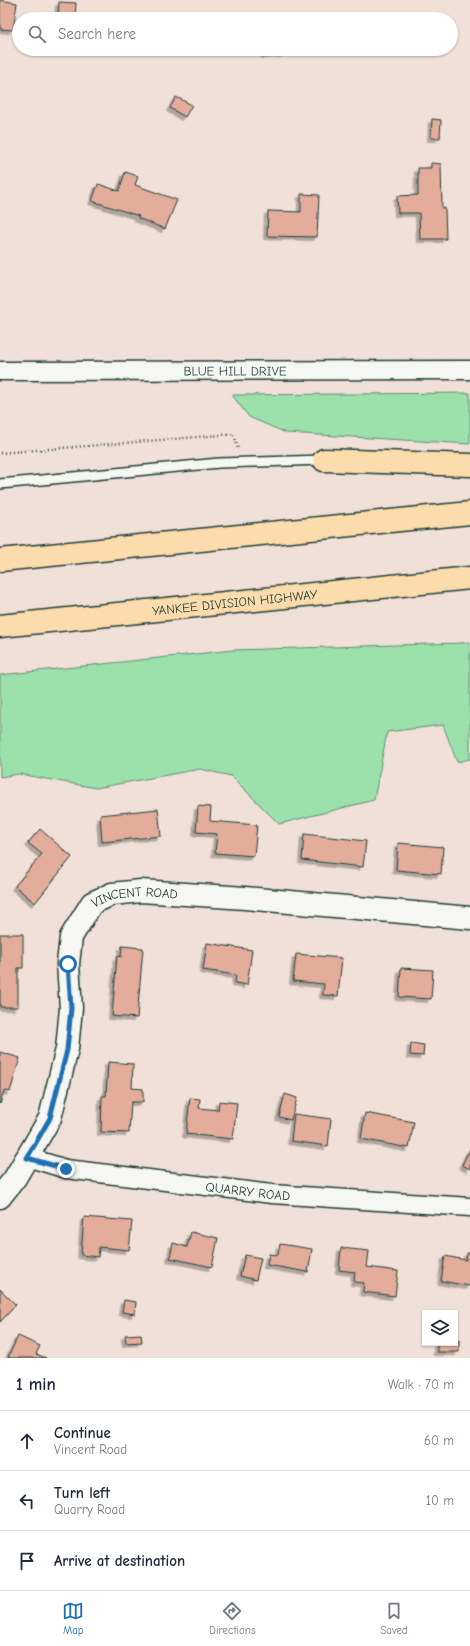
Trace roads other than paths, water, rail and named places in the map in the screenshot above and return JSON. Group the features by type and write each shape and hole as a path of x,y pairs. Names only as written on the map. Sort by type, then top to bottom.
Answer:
{"highway":[{"path":"324,460 470,465"},
{"path":"0,560 470,512"},
{"name":"YANKEE DIVISION HIGHWAY","path":"0,626 470,578"}],"street":[{"name":"BLUE HILL DRIVE","path":"0,371 470,370"},
{"name":"VINCENT ROAD","path":"0,1196 15,1178 50,1118 67,1050 71,1008 68,964 71,937 92,903 112,894 140,891 245,898 470,918"},
{"name":"QUARRY ROAD","path":"27,1158 66,1169 272,1194 470,1207"}],"lane":[{"path":"0,484 211,464 324,460"}]}
